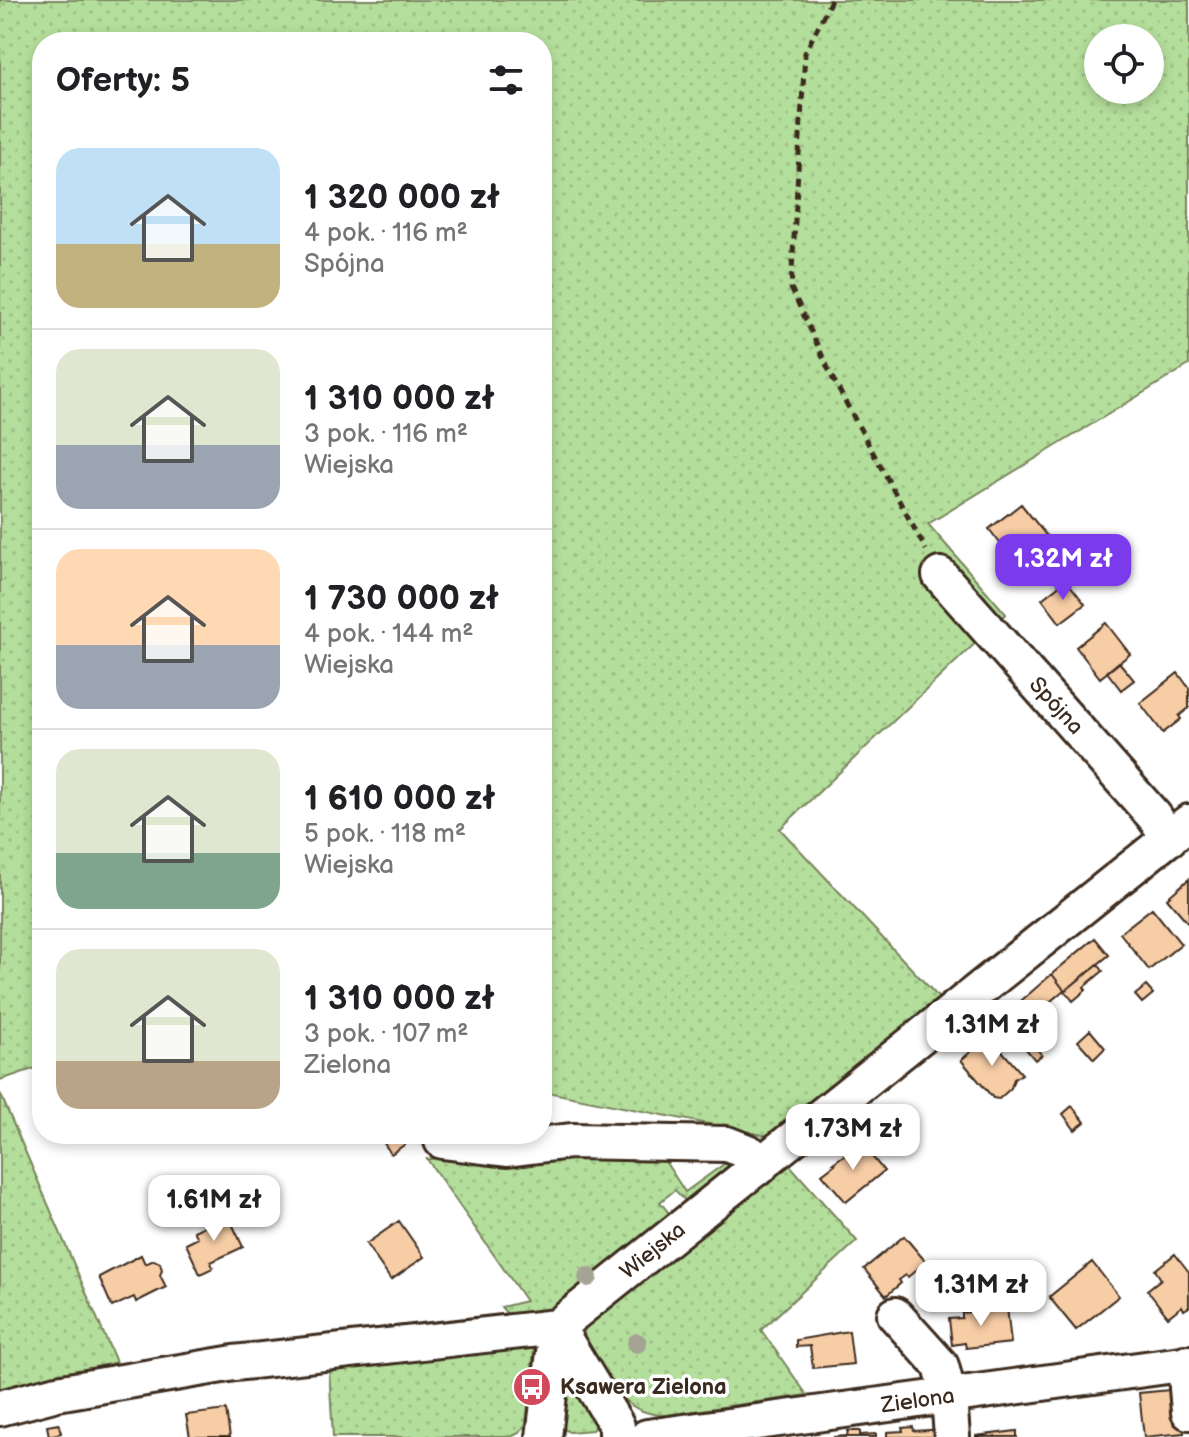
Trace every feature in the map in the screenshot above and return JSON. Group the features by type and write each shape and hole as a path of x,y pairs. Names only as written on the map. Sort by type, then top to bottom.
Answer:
{"street":[{"name":"Spójna","path":"940,575 1153,815 1179,830"},
{"name":"Wiejska","path":"557,1327 1179,830"},
{"path":"552,1143 571,1141 727,1144 750,1153 760,1167"},
{"path":"466,1144 507,1149 547,1144"},
{"path":"895,1315 941,1366 949,1397 952,1437"},
{"path":"0,1408 57,1393 234,1363 557,1327"},
{"path":"544,1437 557,1327"},
{"path":"557,1327 617,1426 617,1437"},
{"path":"1187,1363 1189,1412"},
{"name":"Zielona","path":"647,1437 1187,1363"}],"path":[{"path":"831,0 805,53 791,288 833,379 940,575"}],"green space":[{"path":"0,0 1189,0 1189,365 928,524 1006,614 780,829 939,998 768,1136 552,1093 552,32 32,32 32,1069 0,1080"},
{"path":"0,1093 116,1362 0,1393"},
{"path":"661,1155 685,1192 734,1157 743,1162 689,1205 675,1190 660,1202 673,1218 557,1308 510,1317 501,1307 526,1301 427,1159"},
{"path":"788,1163 857,1241 761,1330 807,1395 667,1415 637,1409 616,1391 583,1340 586,1321"},
{"path":"531,1346 534,1349 526,1424 511,1437 333,1437 329,1369"},
{"path":"566,1374 598,1422 592,1430 569,1432 561,1427"}],"building":[{"path":"1021,504 1046,535 1013,560 989,529"},
{"path":"1066,580 1085,604 1060,623 1042,599"},
{"path":"1106,623 1130,654 1100,678 1076,647"},
{"path":"1119,662 1134,680 1121,690 1107,672"},
{"path":"1178,673 1189,688 1189,708 1163,733 1140,703"},
{"path":"1189,879 1189,924 1167,898"},
{"path":"1152,908 1181,944 1149,970 1120,933"},
{"path":"1095,938 1109,955 1065,991 1052,974"},
{"path":"1098,964 1103,971 1073,1001 1065,991"},
{"path":"1052,974 1064,990 1045,1006 1054,1017 1046,1023 1037,1013 1028,1021 1015,1006"},
{"path":"1146,986 1153,994 1142,1003 1135,995"},
{"path":"1090,1030 1105,1048 1094,1059 1078,1041"},
{"path":"989,1036 1022,1074 1014,1079 1011,1088 999,1099 993,1098 961,1060"},
{"path":"1032,1043 1042,1055 1035,1060 1026,1049"},
{"path":"1072,1106 1085,1122 1075,1130 1063,1114"},
{"path":"861,1143 884,1171 846,1202 822,1174"},
{"path":"384,1144 406,1144 391,1154"},
{"path":"228,1215 243,1247 211,1262 213,1268 200,1274 186,1244 198,1238 194,1231"},
{"path":"399,1221 424,1257 391,1280 366,1244"},
{"path":"904,1236 926,1262 908,1277 906,1275 899,1280 901,1283 886,1296 864,1269"},
{"path":"1175,1254 1189,1272 1189,1307 1184,1310 1182,1306 1168,1317 1147,1290 1161,1279 1155,1270"},
{"path":"141,1255 145,1264 154,1260 160,1263 160,1275 166,1287 136,1302 134,1297 112,1307 99,1277"},
{"path":"1092,1262 1119,1296 1076,1330 1049,1297"},
{"path":"1007,1307 1011,1343 966,1348 965,1343 952,1345 949,1319 962,1318 962,1313"},
{"path":"849,1331 853,1364 813,1368 810,1346 796,1347 796,1340"},
{"path":"1180,1389 1184,1433 1144,1437 1139,1393"},
{"path":"226,1410 230,1437 190,1437 186,1415"},
{"path":"59,1424 61,1433 49,1436 47,1426"},
{"path":"913,1427 914,1431 945,1429 946,1437 887,1437 887,1432"},
{"path":"848,1431 860,1431 860,1435 876,1434 876,1437 833,1437 847,1436"},
{"path":"1017,1431 1017,1437 976,1437 976,1436"}],"place":[{"name":"Ksawera Zielona","path":"532,1387"}]}
